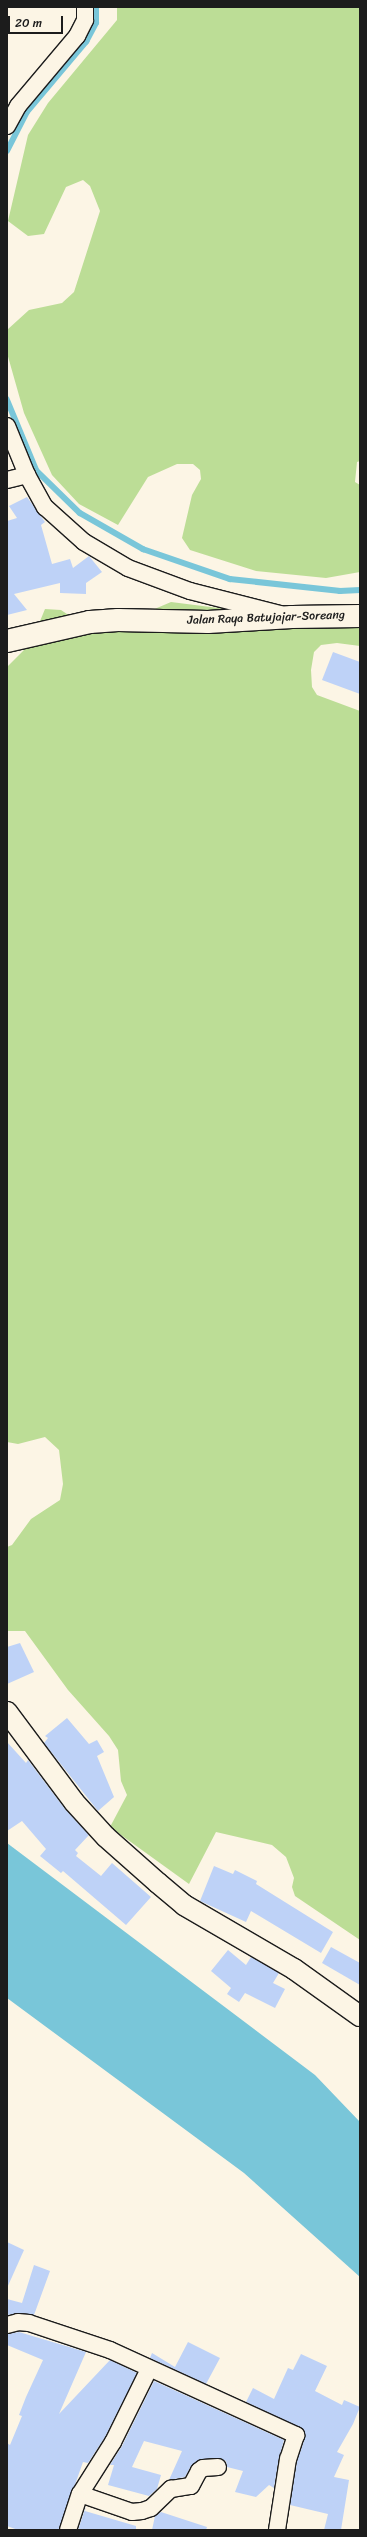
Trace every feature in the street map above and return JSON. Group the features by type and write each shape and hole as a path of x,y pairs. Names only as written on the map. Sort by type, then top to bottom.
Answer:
{"highway":[{"name":"Jalan Raya Batujajar-Soreang","path":"7,640 90,622 118,620 208,622 292,617 360,616"}],"street":[{"path":"7,126 18,106 77,36 85,20 85,7"},
{"path":"7,426 27,475 45,507 84,542 128,568 190,591 292,617"},
{"path":"7,480 27,475"},
{"path":"7,1712 74,1802 106,1837 158,1883 184,1905 294,1969 360,2016"},
{"path":"7,2325 18,2322 42,2327 110,2350 296,2435 288,2459 277,2530"},
{"path":"68,2530 80,2494 113,2442 150,2369"},
{"path":"80,2494 132,2512 142,2511 151,2508 171,2489 191,2486 203,2468 218,2467"}],"green space":[{"path":"117,7 360,7 360,461 357,462 355,482 360,485 360,572 326,578 256,571 190,550 182,538 192,495 201,479 200,470 193,464 177,464 148,477 118,525 79,504 52,475 24,413 7,353 7,330 29,310 62,303 74,292 100,211 90,186 83,180 66,187 44,234 28,236 8,221 28,135 48,103 117,20"},
{"path":"171,602 360,626 360,646 337,643 321,645 314,652 311,670 312,687 317,695 360,711 360,1940 295,1896 292,1887 294,1878 286,1857 272,1845 216,1832 189,1884 110,1827 127,1795 121,1781 118,1750 109,1736 68,1690 25,1631 7,1631 7,1547 12,1545 31,1519 60,1500 63,1484 59,1450 45,1437 18,1444 7,1442 7,667 31,643 45,609 61,610 76,620 110,628"}],"water":[{"path":"7,1843 315,2075 360,2122 360,2277 244,2173 7,1998"}],"building":[{"path":"27,497 45,522 41,525 52,564 70,559 73,568 89,556 102,572 86,583 86,594 60,593 60,583 14,594 27,610 7,615 7,521 17,518 9,506"},
{"path":"333,652 360,662 360,694 322,680"},
{"path":"20,1643 34,1672 7,1684 7,1647"},
{"path":"67,1718 89,1744 97,1740 104,1752 97,1756 114,1797 98,1811 44,1743 48,1738 45,1736"},
{"path":"7,1742 26,1763 28,1760 65,1809 89,1835 75,1850 78,1853 76,1856 101,1876 112,1863 151,1897 126,1925 63,1871 61,1873 40,1856 46,1849 22,1821 7,1831"},
{"path":"214,1866 233,1874 235,1870 257,1881 256,1884 333,1932 321,1953 251,1911 246,1922 200,1901"},
{"path":"331,1947 360,1963 360,1985 322,1963"},
{"path":"228,1950 246,1965 251,1957 279,1973 273,1983 285,1989 275,2008 245,1993 239,2002 227,1994 231,1988 211,1971"},
{"path":"7,2242 24,2250 7,2288"},
{"path":"34,2265 50,2271 34,2315 19,2313 7,2315 7,2299 22,2303"},
{"path":"19,2332 86,2352 59,2414 110,2360 137,2373 105,2437 88,2463 83,2462 59,2530 18,2530 7,2526 7,2443 10,2445 22,2416 19,2415 43,2360 7,2345 7,2334"},
{"path":"188,2342 220,2358 206,2384 150,2358 152,2353 175,2367"},
{"path":"301,2354 327,2366 315,2391 342,2405 344,2400 360,2407 353,2424 337,2452 344,2455 334,2477 349,2480 341,2530 324,2530 328,2514 290,2505 297,2461 305,2438 304,2430 246,2402 253,2388 274,2399 288,2368 293,2370"},
{"path":"154,2381 284,2440 279,2458 274,2488 269,2485 256,2497 235,2492 243,2471 227,2467 226,2461 217,2458 198,2460 191,2466 185,2477 169,2480 182,2451 144,2441 132,2467 161,2475 157,2489 149,2496 108,2485 114,2465 110,2465 122,2446"},
{"path":"86,2506 85,2511 136,2526 136,2530 78,2530"},
{"path":"161,2512 207,2527 206,2530 152,2530 155,2516"}],"waterway":[{"path":"7,151 27,112 86,42 96,23 96,7"},
{"path":"7,399 37,471 80,513 143,549 230,579 340,591 360,590"}]}
